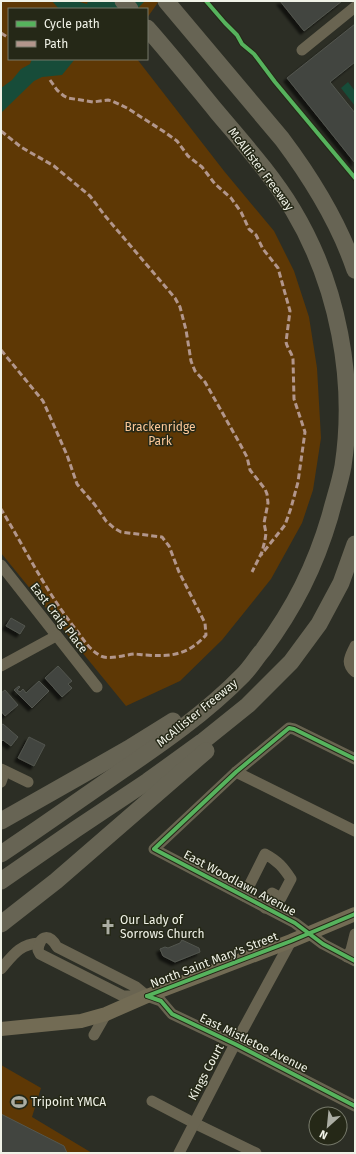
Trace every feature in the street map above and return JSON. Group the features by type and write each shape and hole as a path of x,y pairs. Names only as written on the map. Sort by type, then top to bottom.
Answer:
{"highway":[{"path":"166,1 282,139 298,161 327,207 355,270"},
{"name":"McAllister Freeway","path":"1,854 152,750 222,696 246,673 286,618 305,584 322,541 342,469 346,442 347,388 339,332 333,304 324,274 314,251 293,210 270,177 151,32"},
{"name":"McAllister Freeway","path":"1,881 148,781 202,742 248,705 291,662 319,624 341,583 355,544"},
{"path":"1,821 88,773 154,734 185,712 213,689 235,667 272,639"},
{"path":"1,924 56,881 251,712 291,662"}],"main road":[{"name":"North Saint Mary's Street","path":"1,1030 81,1021 106,1014 147,996 291,941 351,916"}],"street":[{"path":"302,50 355,6"},
{"name":"East Craig Place","path":"1,565 97,687"},
{"path":"1,666 56,636"},
{"path":"352,669 349,659 355,646"},
{"path":"355,759 294,729 289,728 236,772 355,830"},
{"path":"1,770 28,782"},
{"path":"1,770 3,776 1,782"},
{"name":"East Woodlawn Avenue","path":"236,772 154,848 295,924 323,944 351,959"},
{"path":"244,896 265,854 276,860 284,868 291,879 281,898 272,893 265,908"},
{"path":"351,916 355,933 351,959"},
{"name":"East Mistletoe Avenue","path":"40,942 42,939 48,937 53,940 58,947 136,987 147,996 161,1000 172,1014 235,1044 355,1106"},
{"name":"Kings Court","path":"179,1153 235,1044 291,941"},
{"path":"1,969 14,954 25,946 40,942 38,950 40,954 123,996 147,996"},
{"path":"94,1035 106,1014"},
{"path":"157,1103 256,1153"}],"green space":[{"name":"Brackenridge Park","path":"1,1 159,1 148,17 148,8 8,8 8,60 138,60 224,171 274,231 294,271 309,317 317,368 321,438 313,490 302,523 271,579 222,640 180,681 126,706 1,553"},
{"name":"Tripoint YMCA","path":"1,1065 41,1088 32,1117 92,1153 1,1153"}],"shaded area":[{"path":"52,1 76,1 87,4 88,1 145,1 138,8 58,8"},
{"path":"32,60 74,60 62,75 42,77 34,81 1,113 1,88 12,80 21,69 30,64"},
{"path":"348,82 355,91 355,106 341,88"}],"building":[{"path":"280,1 342,1 304,31"},
{"path":"355,24 355,62 330,82 355,113 355,163 287,78"},
{"path":"11,618 25,626 20,634 6,626"},
{"path":"58,666 72,681 68,684 72,688 62,697 45,678"},
{"path":"39,681 49,691 32,708 14,690 19,686 20,687 17,690 20,692 23,689 26,693"},
{"path":"5,690 18,705 5,716 1,711 1,693"},
{"path":"3,724 18,737 11,746 3,740 1,742 1,725"},
{"path":"29,737 45,745 34,766 18,758"},
{"path":"182,940 199,948 200,952 175,962 163,956 160,949 165,947 168,948 180,943"},
{"path":"1,1114 64,1146 67,1153 1,1153"}],"marked path":[{"path":"1,33 8,37"},
{"path":"50,80 57,90 68,98 93,102 108,100 112,101 127,108 177,141 188,156 202,167 215,184 231,198 241,212 249,229 256,235 263,249 278,268 290,311 286,342 293,359 294,399 305,432 298,482 285,525 261,555"},
{"path":"1,131 21,147 54,166 90,196 175,298 180,307 186,330 191,361 195,371 205,382 247,457 250,470 265,489 267,494 268,503 264,523 266,533 265,540 262,552 252,572"},
{"path":"1,350 43,401 67,455 77,484 95,505 106,521 121,532 162,537 169,546 179,572 205,623 206,635 193,647 186,651 171,655 155,656 134,654 109,658 97,654 85,642 56,603 1,509"}],"cycle path":[{"path":"206,1 237,35 242,44 254,54 275,82 355,178"},
{"path":"355,759 294,729 289,728 236,772 154,849 295,923 323,944 355,961"},
{"path":"147,996 291,941 355,914"},
{"path":"147,996 161,1001 172,1014 235,1044 355,1106"}],"place":[{"name":"Our Lady of Sorrows Church","path":"108,927"},
{"name":"Tripoint YMCA","path":"19,1102"}]}
